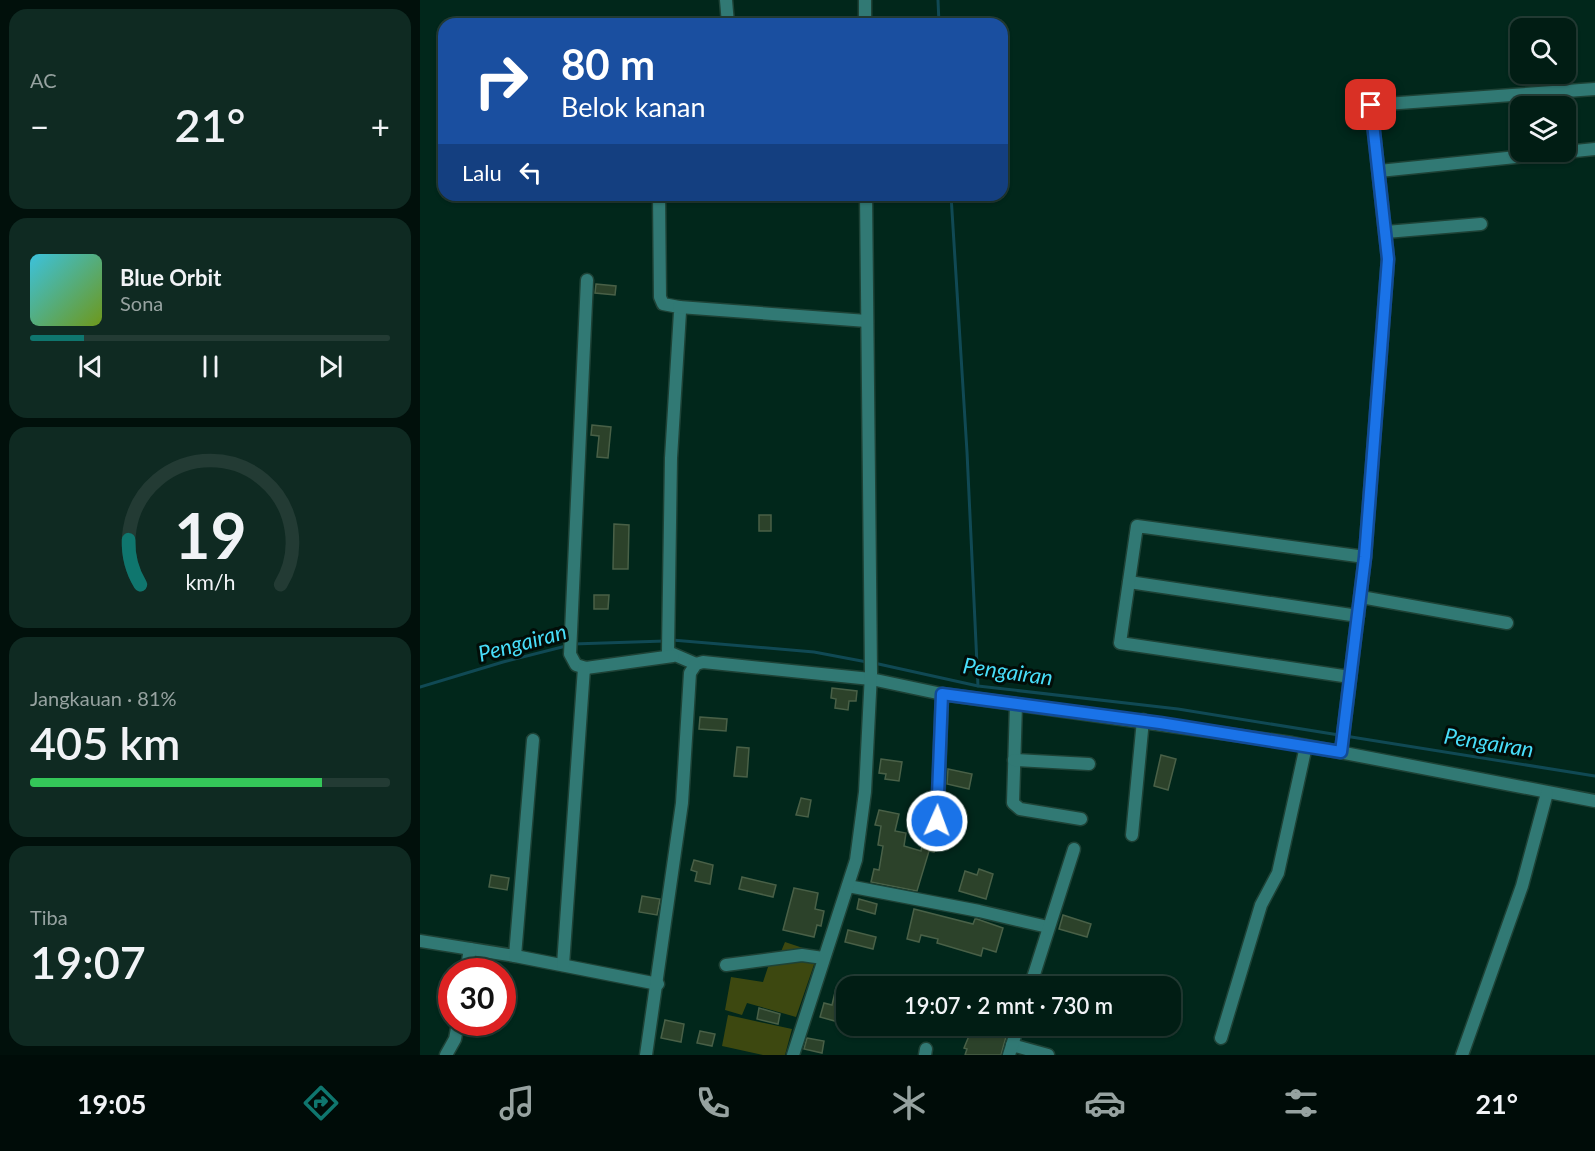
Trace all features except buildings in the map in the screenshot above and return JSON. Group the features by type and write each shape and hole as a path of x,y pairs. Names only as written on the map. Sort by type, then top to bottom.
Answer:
{"street":[{"path":"726,0 728,18"},
{"path":"865,0 865,18"},
{"path":"1341,752 1365,557 1388,259 1371,105 1595,89"},
{"path":"1379,171 1595,149"},
{"path":"659,201 660,297 663,304 867,321"},
{"path":"793,1055 856,860 865,792 871,676 866,201"},
{"path":"1386,232 1481,224"},
{"path":"587,280 569,645 573,662 584,668 669,645"},
{"path":"669,645 671,458 679,307"},
{"path":"1350,677 1120,643 1137,526 1365,557"},
{"path":"1129,582 1358,616"},
{"path":"1361,597 1507,623"},
{"path":"669,645 696,664 715,662 871,676 942,694 1143,720 1306,746 1595,801"},
{"path":"646,1055 658,984 682,803 690,673 696,664"},
{"path":"562,965 584,668"},
{"path":"937,833 942,694"},
{"path":"1017,704 1012,799 1014,806 1020,809 1081,819"},
{"path":"1132,835 1143,720"},
{"path":"514,956 533,740"},
{"path":"1221,1038 1261,905 1278,873 1306,746"},
{"path":"1014,760 1089,764"},
{"path":"1462,1055 1522,886 1547,793"},
{"path":"1033,976 1074,849"},
{"path":"848,886 980,911 1048,927"},
{"path":"420,941 514,956 658,984"},
{"path":"468,958 470,949"},
{"path":"726,965 792,956 809,955 823,958"},
{"path":"446,1055 456,1036"},
{"path":"1010,1050 1048,1055"}],"green space":[{"path":"785,942 818,953 796,1017 747,1003 742,1015 725,1010 731,977 763,982 772,955 780,954"},
{"path":"728,1015 792,1029 785,1055 763,1055 722,1046"}],"waterway":[{"path":"938,0 939,18"},
{"path":"951,201 967,452 978,686"},
{"name":"Pengairan","path":"672,640 814,652 867,662"},
{"name":"Pengairan","path":"573,644 665,641"},
{"name":"Pengairan","path":"420,687 566,646"},
{"name":"Pengairan","path":"874,663 978,686 1178,709 1339,735"},
{"name":"Pengairan","path":"1345,736 1595,776"}],"route":[{"path":"937,821 942,694 1160,723 1341,752 1365,557 1388,259 1371,105"}]}
